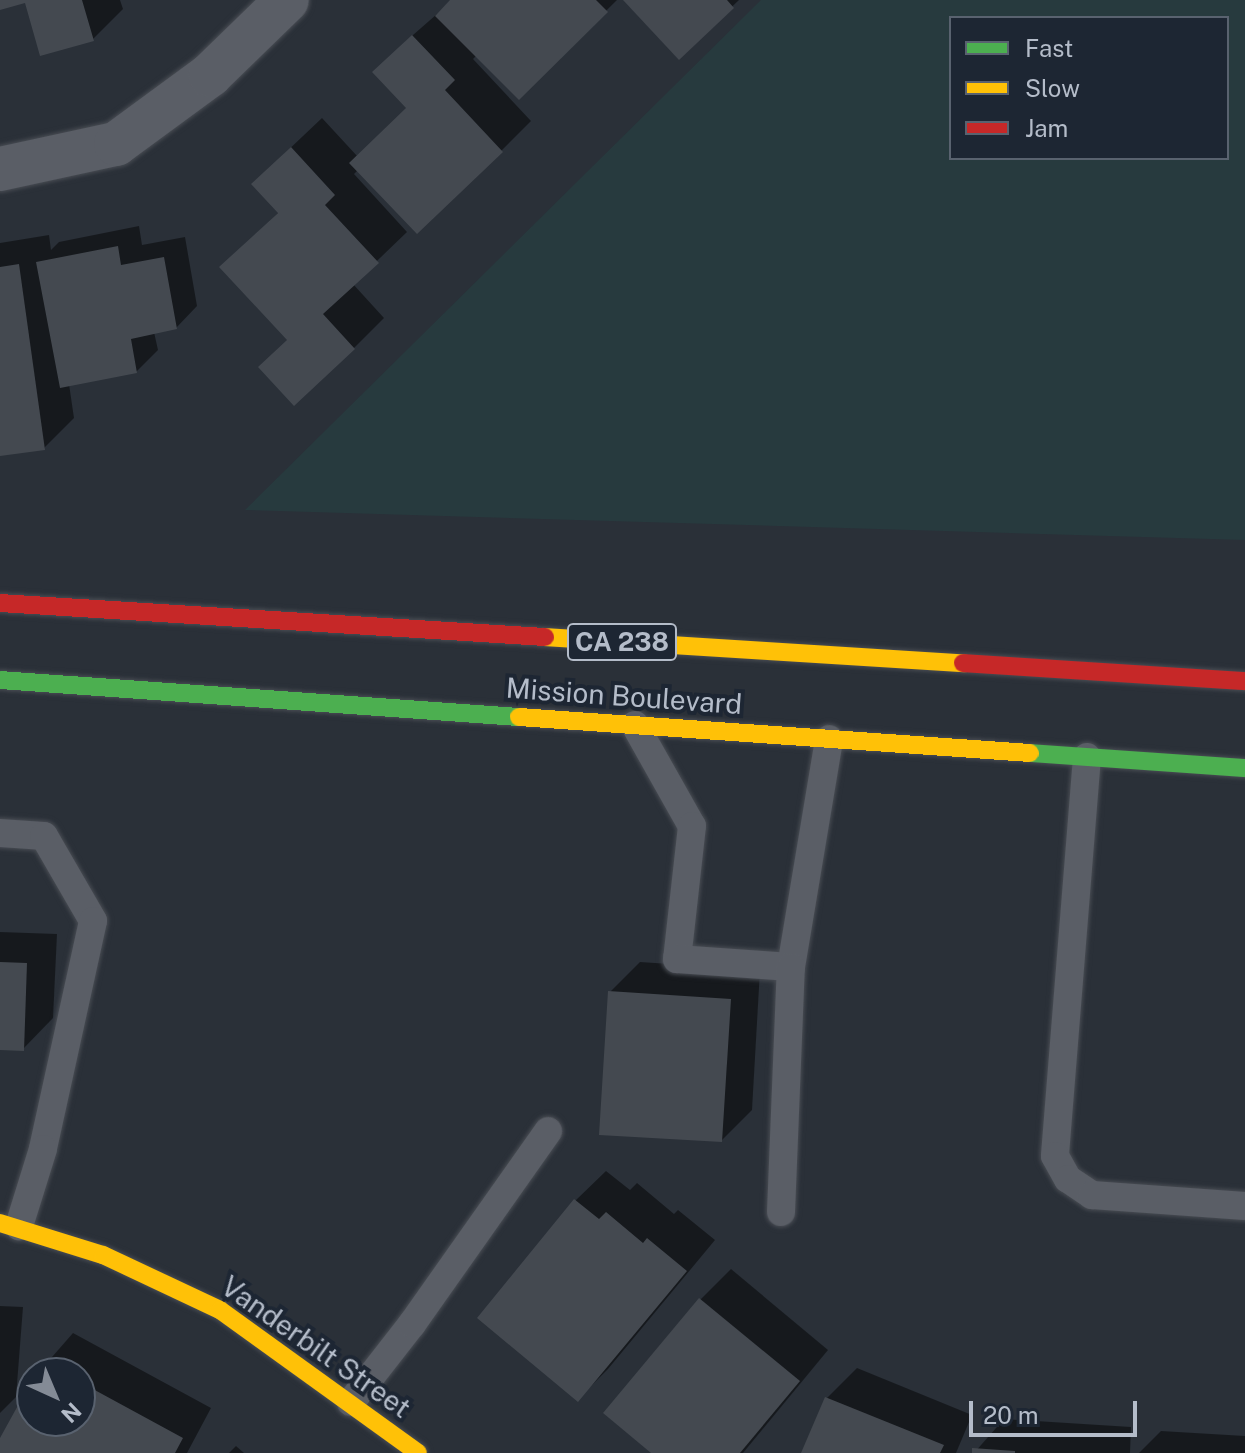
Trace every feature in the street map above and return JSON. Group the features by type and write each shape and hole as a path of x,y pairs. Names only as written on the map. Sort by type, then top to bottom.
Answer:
{"main road":[{"name":"Mission Boulevard","path":"0,603 1245,681"},
{"name":"Mission Boulevard","path":"0,680 1245,768"},
{"name":"Vanderbilt Street","path":"9,1224 103,1255 220,1310 418,1453"}],"street":[{"path":"0,169 116,144 210,75 287,0"}],"lane":[{"path":"635,725 692,826 677,959 791,967"},
{"path":"781,1212 791,967 829,739"},
{"path":"1087,757 1055,1156 1068,1179 1092,1195 1245,1206"},
{"path":"0,833 44,836 93,921 43,1149 9,1224"},
{"path":"351,1402 412,1324 548,1131"}],"green space":[{"path":"761,0 1245,0 1245,540 245,510"}],"building":[{"path":"0,0 82,0 94,41 40,56 25,3 0,10"},
{"path":"450,0 596,0 608,12 519,100 435,16"},
{"path":"623,0 727,0 734,8 679,60"},
{"path":"412,35 455,80 445,90 503,152 417,234 349,163 406,108 372,72"},
{"path":"291,147 335,195 325,205 379,263 323,314 355,349 294,406 258,367 287,340 219,267 278,213 251,184"},
{"path":"118,246 121,265 164,257 177,329 131,339 137,373 60,388 36,262"},
{"path":"19,264 45,450 0,456 0,267"},
{"path":"0,962 27,963 24,1051 0,1050"},
{"path":"608,991 731,999 722,1142 599,1135"},
{"path":"574,1199 599,1219 606,1212 643,1243 647,1238 687,1271 578,1402 477,1318"},
{"path":"699,1298 800,1381 740,1453 651,1453 603,1413"},
{"path":"96,1391 183,1438 175,1453 0,1453 0,1438 16,1409 16,1437 96,1437"},
{"path":"825,1397 944,1445 940,1453 801,1453"},
{"path":"972,1448 1015,1451 1015,1453 972,1453"}],"traffic: fast":[{"path":"0,680 519,717"},
{"path":"1030,753 1245,768"}],"traffic: slow":[{"path":"545,637 963,663"},
{"path":"519,717 1030,753"},
{"path":"0,1223 103,1255 220,1310 418,1453"}],"traffic: jam":[{"path":"0,603 545,637"},
{"path":"963,663 1245,681"}]}
